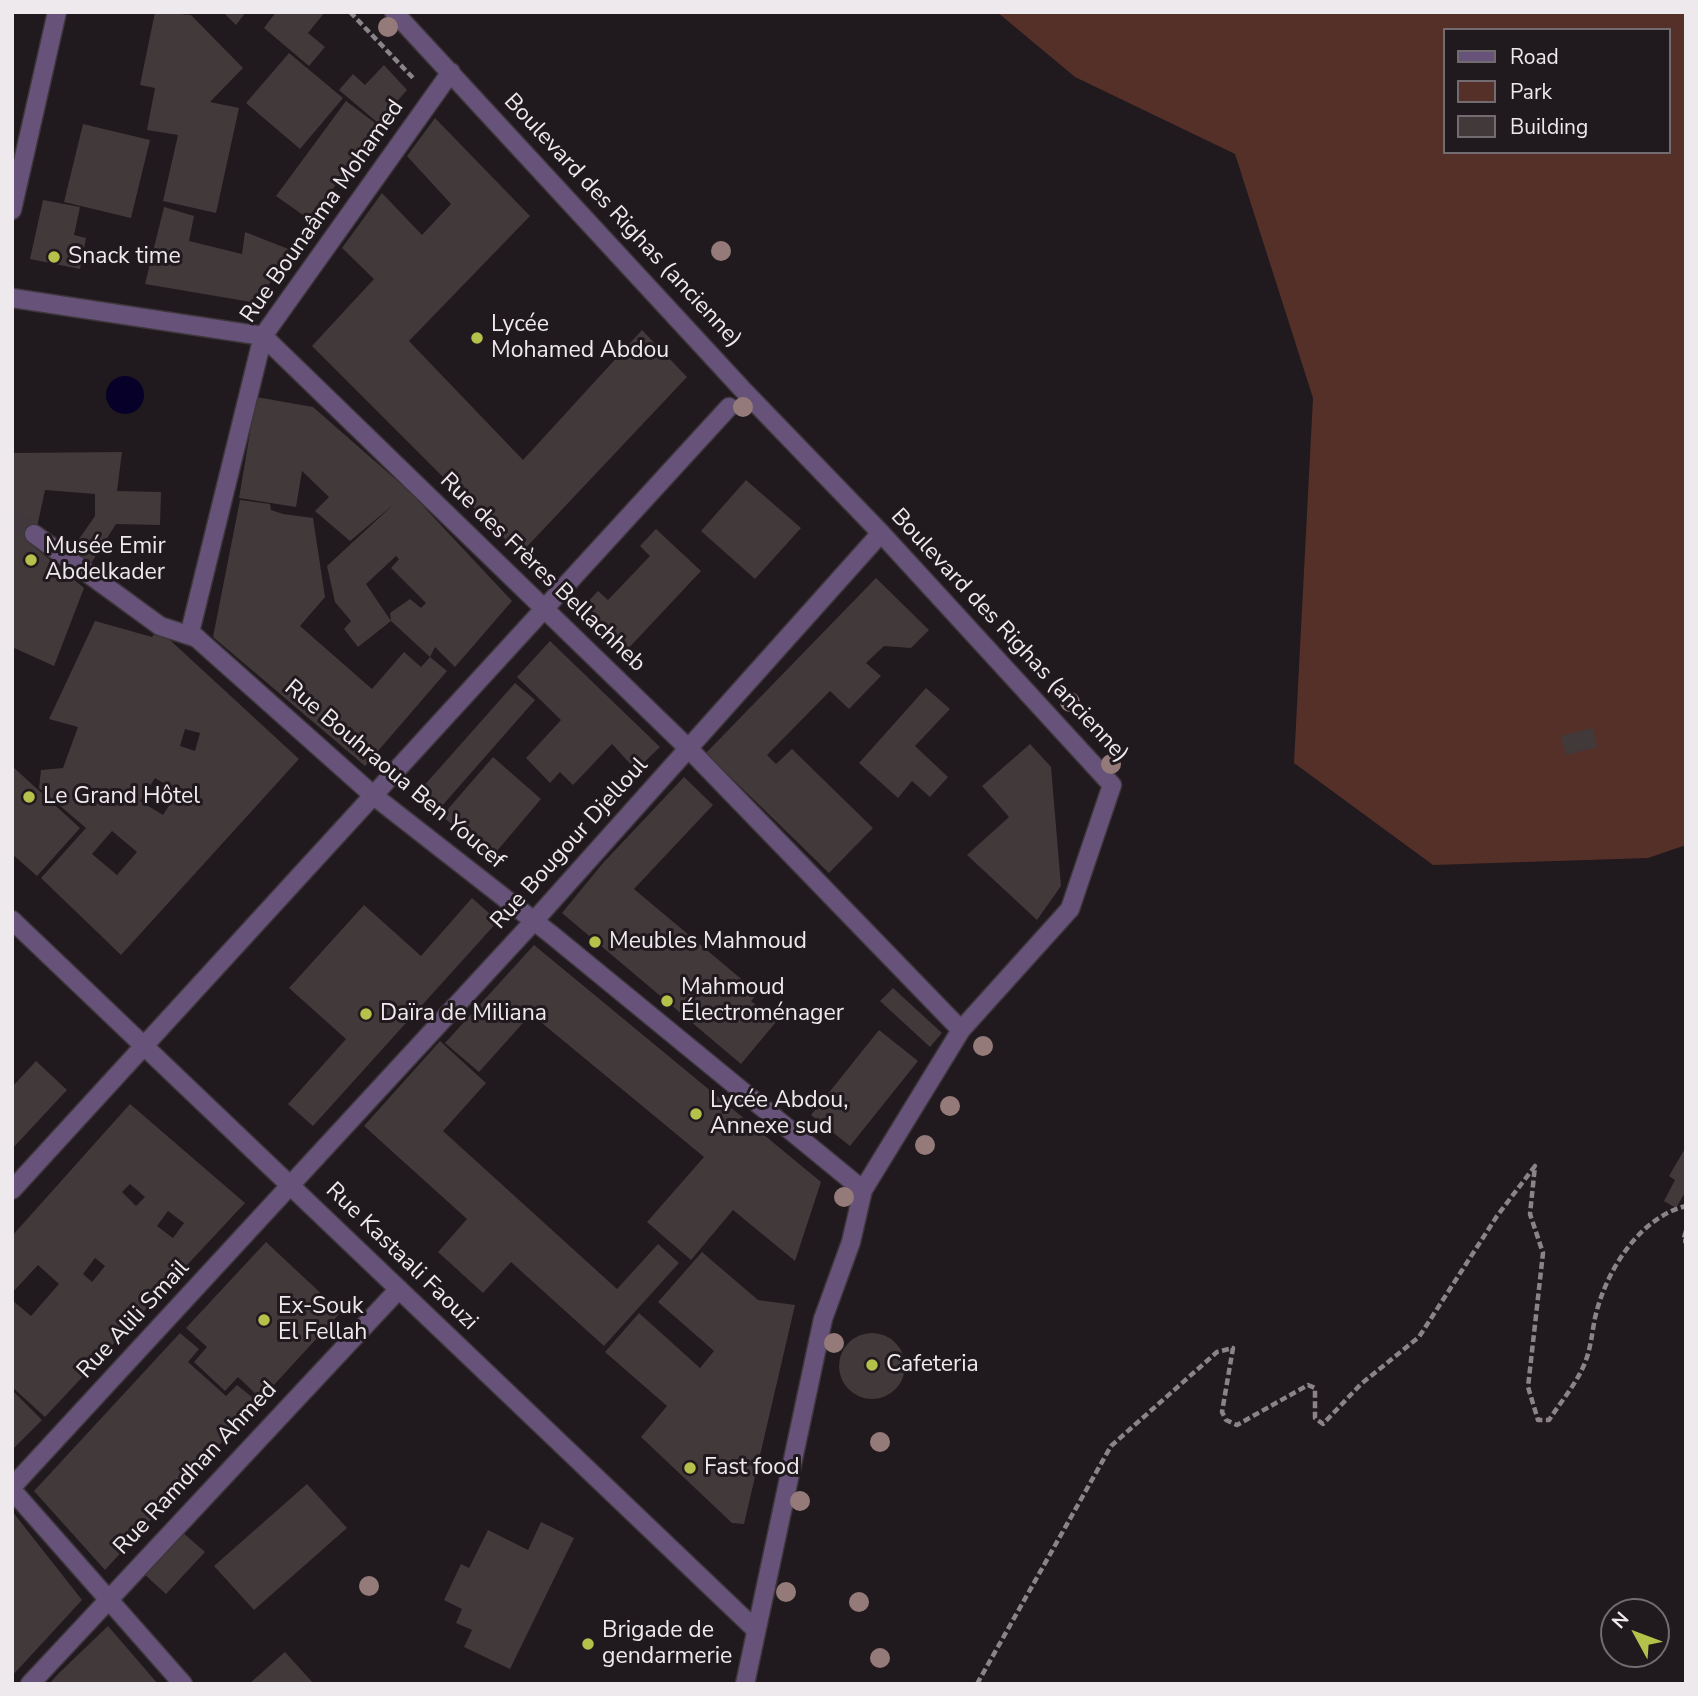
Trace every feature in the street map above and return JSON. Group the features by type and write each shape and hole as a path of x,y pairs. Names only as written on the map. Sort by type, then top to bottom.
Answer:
{"street":[{"path":"12,210 57,12"},
{"name":"Boulevard des Righas (ancienne)","path":"394,12 744,391 881,533 1112,785 1070,909 961,1030 863,1190 851,1242 823,1319 745,1684"},
{"name":"Rue Bounaâma Mohamed","path":"193,635 263,336 452,72"},
{"path":"12,298 263,336"},
{"name":"Rue des Frères Bellachheb","path":"263,336 689,749 961,1030"},
{"path":"12,1190 729,407"},
{"name":"Rue Bougour Djelloul","path":"291,1186 534,921 881,533"},
{"path":"34,534 160,626 193,635"},
{"name":"Rue Bouhraoua Ben Youcef","path":"193,635 374,796 534,921 863,1190"},
{"name":"Rue Kastaali Faouzi","path":"12,920 757,1630"},
{"name":"Rue Alili Smail","path":"12,1489 291,1186"},
{"name":"Rue Ramdhan Ahmed","path":"30,1684 399,1289"},
{"path":"12,1489 183,1684"}],"path":[{"path":"977,1684 1111,1446 1217,1352 1233,1348 1222,1412 1226,1420 1237,1425 1308,1385 1315,1388 1315,1418 1323,1424 1361,1384 1419,1337 1497,1216 1535,1166 1530,1214 1543,1254 1528,1387 1538,1420 1549,1420 1578,1378 1592,1340 1595,1317 1626,1249 1642,1230 1663,1214 1686,1206"},
{"path":"1686,1231 1683,1241 1686,1241"}],"green space":[{"path":"997,12 1686,12 1686,845 1648,858 1433,865 1294,763 1313,398 1235,154 1075,77"}],"shaded area":[{"path":"125,376 139,381 144,395 139,409 125,414 111,409 106,395 111,381"}],"building":[{"path":"155,12 191,15 243,68 210,102 239,108 216,213 163,201 178,135 147,130 155,88 140,85"},
{"path":"223,12 246,12 236,25"},
{"path":"276,12 325,12 308,33 325,47 309,66 264,28"},
{"path":"289,53 343,98 300,149 246,103"},
{"path":"384,65 407,90 378,123 339,90 353,74 365,85"},
{"path":"346,101 379,126 310,220 276,196"},
{"path":"435,118 530,216 409,341 523,460 642,330 687,377 520,554 312,346 374,279 342,248 382,193 422,235 451,204 407,156"},
{"path":"83,124 150,140 131,218 64,202"},
{"path":"43,200 80,207 74,235 86,238 80,269 30,259"},
{"path":"164,207 194,216 189,241 242,254 245,232 291,250 257,303 145,284"},
{"path":"256,397 313,407 409,491 512,601 455,667 435,647 430,657 391,621 358,647 344,629 351,621 335,602 327,566 393,505 350,541 315,511 329,497 302,471 296,507 239,498","holes":["396,556 399,559 391,568 426,603 421,608 410,599 390,613 391,621 366,584"]},
{"name":"Musée Emir Abdelkader","path":"122,452 117,491 161,492 160,525 116,524 88,568 70,552 95,516 95,494 45,490 37,527 26,540 84,588 54,666 12,647 12,453"},
{"path":"746,480 801,528 755,579 701,531"},
{"path":"240,500 270,504 271,510 283,514 313,518 325,597 300,626 372,689 404,652 421,667 430,657 447,671 365,766 213,637"},
{"path":"656,529 701,571 625,652 580,610 598,591 608,600 650,556 640,546"},
{"path":"876,578 929,630 911,648 884,646 866,663 881,676 849,709 830,691 767,755 776,764 792,749 873,828 829,873 706,753"},
{"path":"95,621 152,637 158,629 299,759 121,955 41,878 86,828 39,788 41,770 63,768 78,727 49,719","holes":["185,729 200,733 195,751 180,746","155,778 178,792 163,815 140,801","112,831 137,852 117,875 92,854"]},
{"path":"550,641 660,747 636,770 612,744 573,785 560,772 550,783 526,758 561,720 517,677"},
{"path":"515,683 535,700 434,815 414,797"},
{"path":"926,688 950,709 915,746 948,777 930,797 912,781 898,798 859,763"},
{"path":"1593,728 1597,747 1566,755 1561,736"},
{"path":"1030,744 1051,767 1061,886 1037,920 967,855 1009,817 982,786"},
{"path":"493,757 541,799 491,858 442,816"},
{"name":"Le Grand Hôtel","path":"12,766 80,828 37,876 12,854"},
{"path":"684,777 713,805 634,889 758,993 751,1001 776,1022 741,1064 562,913 603,863"},
{"name":"Daïra de Miliana","path":"472,898 498,921 313,1126 288,1104 346,1039 289,988 364,905 421,956"},
{"name":"Lycée Abdou, Annexe sud","path":"534,945 821,1182 795,1261 733,1210 691,1260 647,1222 704,1157 531,1014 479,1072 445,1043"},
{"path":"893,988 942,1033 930,1047 880,1001"},
{"path":"879,1030 918,1061 850,1146 811,1115"},
{"path":"440,1041 486,1083 443,1131 617,1289 658,1244 679,1263 604,1346 511,1262 483,1293 438,1252 467,1219 364,1126"},
{"path":"36,1061 67,1090 12,1149 12,1087"},
{"path":"130,1104 245,1203 45,1417 12,1387 12,1300 31,1316 59,1284 38,1265 12,1293 12,1236","holes":["130,1184 145,1197 136,1206 122,1192","168,1211 184,1223 173,1238 157,1226","95,1258 105,1266 92,1282 83,1274"]},
{"path":"1686,1147 1686,1191 1676,1208 1664,1201 1675,1180 1669,1176"},
{"name":"Ex-Souk El Fellah","path":"266,1242 341,1312 261,1399 238,1377 225,1391 194,1362 207,1347 186,1328"},
{"path":"702,1252 758,1300 795,1305 744,1524 732,1523 641,1437 667,1406 605,1352 639,1313 700,1368 714,1351 658,1302"},
{"path":"180,1333 199,1349 188,1362 226,1396 237,1385 258,1402 105,1570 34,1491"},
{"name":"Cafeteria","path":"872,1333 885,1336 895,1343 902,1353 905,1366 902,1379 895,1389 885,1396 872,1399 859,1396 849,1389 842,1379 839,1366 842,1353 849,1343 859,1336"},
{"path":"12,1390 42,1420 12,1450"},
{"path":"307,1484 347,1528 254,1610 214,1566"},
{"path":"12,1511 82,1600 12,1676"},
{"path":"541,1522 574,1538 510,1669 464,1647 472,1630 456,1623 462,1609 444,1600 461,1564 469,1568 488,1530 528,1550"},
{"path":"181,1531 205,1552 166,1594 143,1573"},
{"path":"108,1626 158,1684 49,1684 59,1673"},
{"path":"285,1652 314,1684 249,1684"}],"tunnel":[{"path":"12,518 34,534"}],"place":[{"name":"Snack time","path":"54,257"},
{"name":"Lycée Mohamed Abdou","path":"477,338"},
{"name":"Musée Emir Abdelkader","path":"31,560"},
{"name":"Le Grand Hôtel","path":"29,797"},
{"name":"Meubles Mahmoud","path":"595,942"},
{"name":"Mahmoud Électroménager","path":"667,1001"},
{"name":"Daïra de Miliana","path":"366,1014"},
{"name":"Lycée Abdou, Annexe sud","path":"696,1114"},
{"name":"Ex-Souk El Fellah","path":"264,1320"},
{"name":"Cafeteria","path":"872,1365"},
{"name":"Fast food","path":"690,1468"},
{"name":"Brigade de gendarmerie","path":"588,1644"}]}
